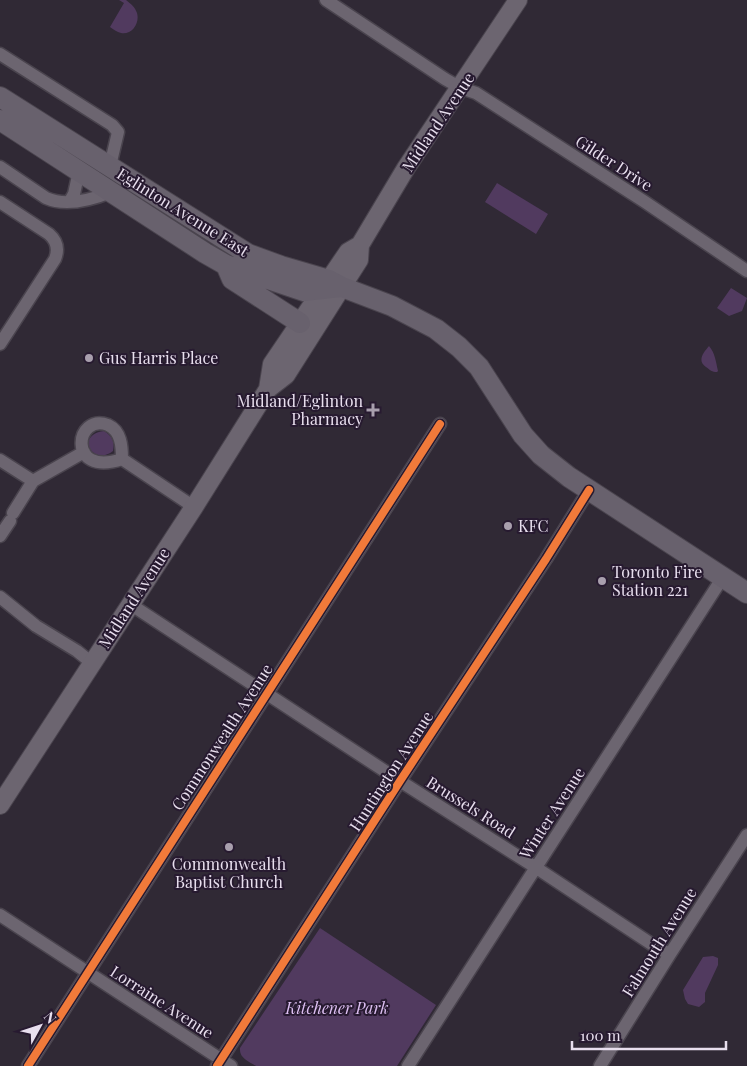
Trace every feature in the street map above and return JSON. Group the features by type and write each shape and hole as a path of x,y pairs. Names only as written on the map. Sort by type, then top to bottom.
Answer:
{"main road":[{"name":"Midland Avenue","path":"268,389 272,364 300,323 331,285 359,260 360,245 406,168 518,0"},
{"name":"Eglinton Avenue East","path":"0,97 248,254 392,306 436,329 450,339 479,367 523,435 542,455 569,477 747,593"},
{"name":"Eglinton Avenue East","path":"0,120 204,253 226,264 304,291 331,285"},
{"name":"Eglinton Avenue East","path":"226,264 232,279 300,323"},
{"name":"Midland Avenue","path":"0,806 194,507 268,389 286,375 331,285"}],"street":[{"name":"Gilder Drive","path":"326,0 341,4 445,79 460,88 476,93 484,98 747,270"},
{"name":"Eglinton Avenue East","path":"0,54 112,125 118,132 110,166"},
{"name":"Eglinton Avenue East","path":"0,168 53,202 86,201 111,192"},
{"path":"70,202 74,194 79,171"},
{"path":"0,202 49,234 57,245 57,254 0,344"},
{"path":"104,424 112,427 120,439 122,459 114,462 97,463 87,457 82,448 81,438 90,425 104,424"},
{"name":"Commonwealth Avenue","path":"28,1066 440,424"},
{"path":"0,536 33,481 84,452"},
{"path":"122,459 194,507"},
{"path":"0,460 33,481"},
{"name":"Huntington Avenue","path":"223,1064 400,782 589,490"},
{"name":"Winter Avenue","path":"408,1066 723,577"},
{"path":"0,597 36,626 92,662"},
{"name":"Brussels Road","path":"130,604 400,782 670,954"},
{"name":"Falmouth Avenue","path":"600,1066 670,954 746,839"},
{"name":"Lorraine Avenue","path":"0,915 223,1064"}],"green space":[{"path":"119,0 126,0 134,7 138,17 134,28 125,33 120,33 110,27 124,3"},
{"path":"497,183 548,214 536,234 485,202"},
{"path":"731,288 747,298 742,311 729,316 717,308"},
{"path":"709,346 715,358 717,372 703,365 701,360"},
{"path":"104,431 112,439 114,444 113,451 105,455 98,455 91,451 87,443 94,434"},
{"name":"Kitchener Park","path":"320,928 436,1005 397,1066 256,1066 241,1054 240,1048"},
{"path":"713,956 718,958 718,965 705,993 705,1002 699,1007 688,1004 683,990 703,957"}],"cycle path":[{"path":"28,1066 440,424"},
{"path":"217,1066 589,490"}],"place":[{"name":"Gus Harris Place","path":"89,358"},
{"name":"Midland/Eglinton Pharmacy","path":"373,410"},
{"name":"KFC","path":"508,526"},
{"name":"Toronto Fire Station 221","path":"602,581"},
{"name":"Commonwealth Baptist Church","path":"229,847"}]}
